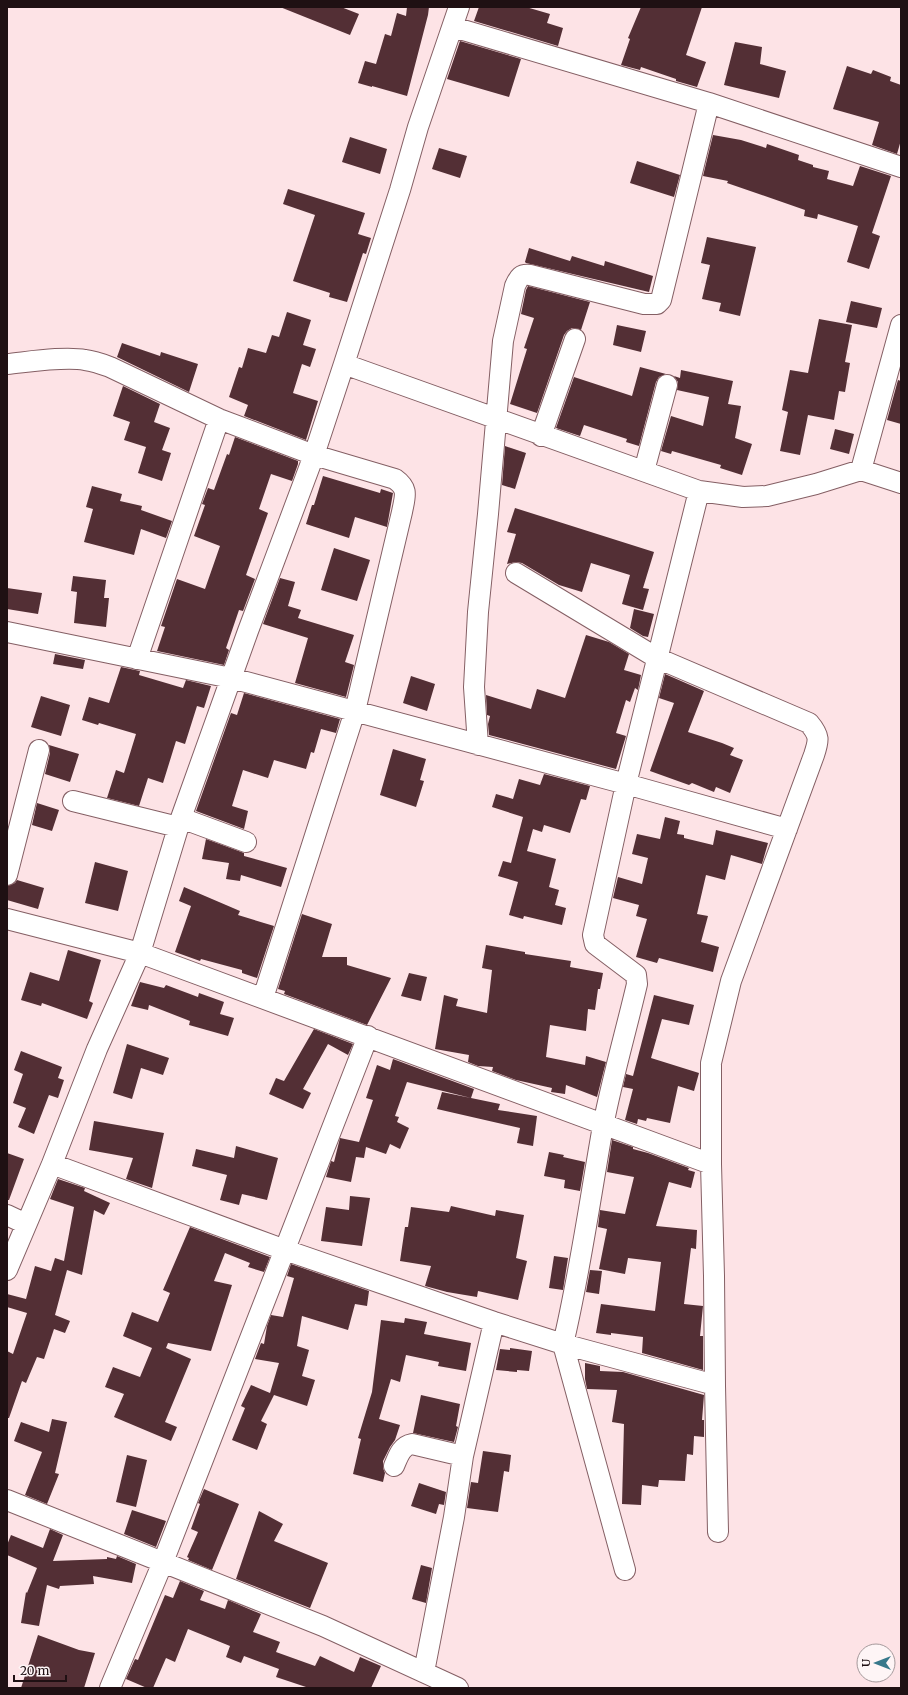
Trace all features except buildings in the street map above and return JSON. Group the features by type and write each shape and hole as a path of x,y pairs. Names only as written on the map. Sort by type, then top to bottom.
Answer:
{"street":[{"path":"7,1270 52,1164 97,1049 140,953 179,823 314,455 400,190 418,127 459,7"},
{"path":"453,27 709,103 901,167"},
{"path":"478,745 474,687 478,612 503,341 515,286 518,278 523,274 644,304 657,304 660,300 709,103"},
{"path":"861,470 900,330"},
{"path":"541,436 575,339"},
{"path":"7,364 68,359 84,359 97,362 219,419 314,455 395,479 404,488 405,495 402,512 355,711 263,998"},
{"path":"344,364 541,436 699,491 743,497 767,496 816,484 861,470 901,482"},
{"path":"644,471 667,385"},
{"path":"137,659 219,419"},
{"path":"625,1570 563,1344 572,1303 603,1125 637,984 636,975 599,947 593,939 626,784 699,491"},
{"path":"516,573 657,658 810,723 817,731 818,742 731,981 711,1063 711,1164 715,1307 718,1532"},
{"path":"7,632 231,678 626,784 787,829"},
{"path":"7,875 39,750"},
{"path":"73,801 179,823 246,842"},
{"path":"7,919 140,953 711,1164"},
{"path":"110,1688 163,1562 368,1036"},
{"path":"52,1164 284,1250 494,1322 563,1344 715,1385"},
{"path":"7,1215 26,1224"},
{"path":"424,1672 454,1517 463,1456 494,1322"},
{"path":"394,1466 406,1445 412,1444 463,1456"},
{"path":"7,1500 324,1626 458,1688"}]}
